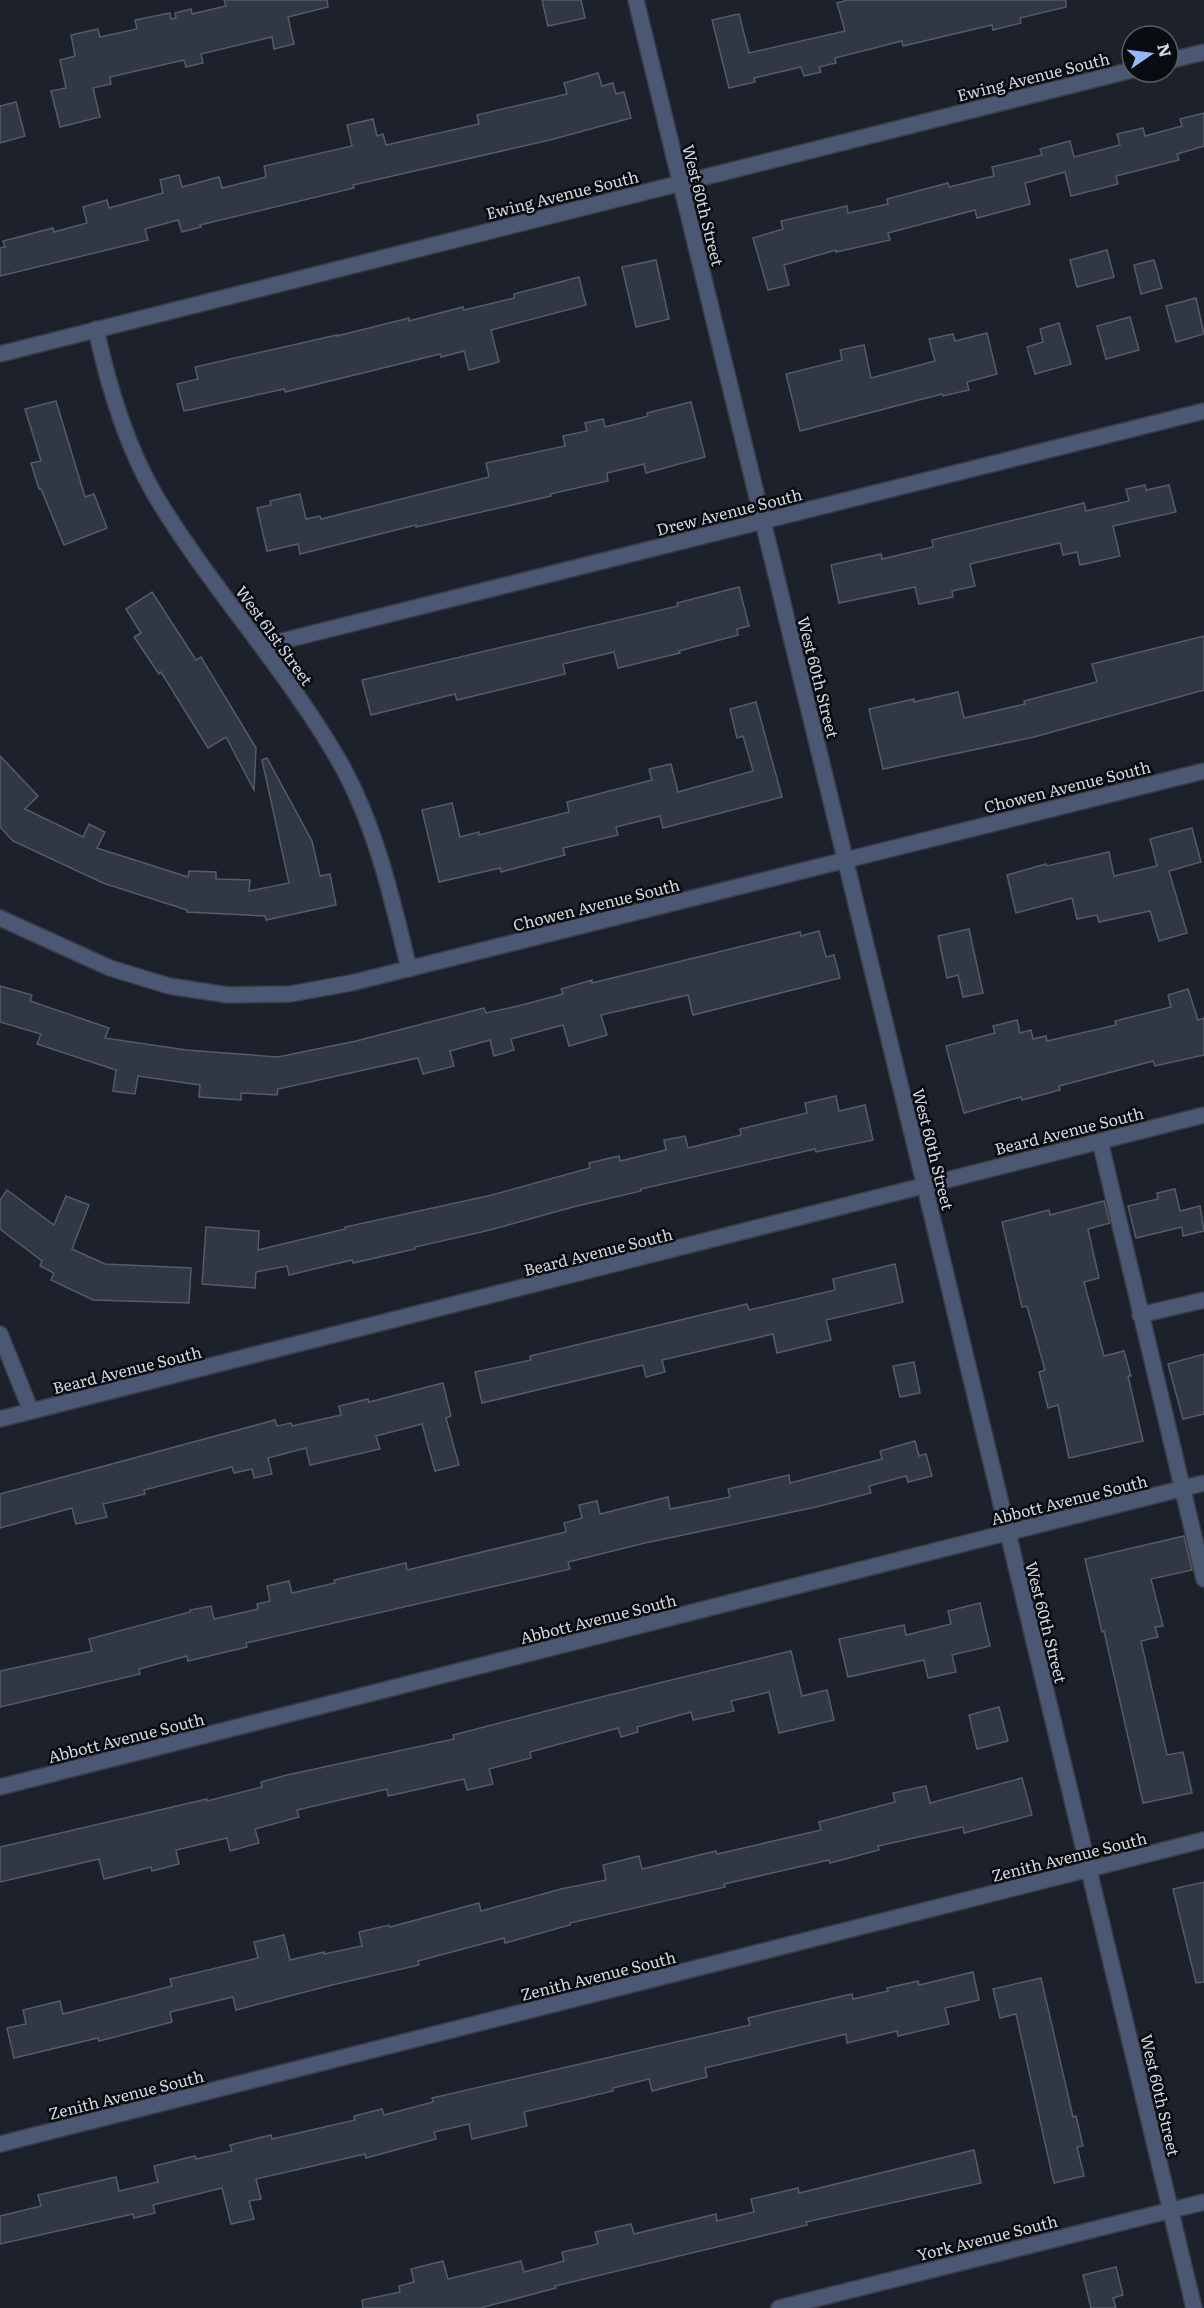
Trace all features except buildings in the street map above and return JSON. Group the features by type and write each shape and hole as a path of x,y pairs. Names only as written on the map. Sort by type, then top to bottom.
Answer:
{"street":[{"name":"West 60th Street","path":"636,0 925,1187 1194,2308"},
{"path":"1180,58 1204,52"},
{"name":"Ewing Avenue South","path":"0,354 1120,73"},
{"name":"West 61st Street","path":"96,329 107,380 128,437 154,493 339,760 368,824 390,892 409,969"},
{"name":"Drew Avenue South","path":"262,646 1204,411"},
{"name":"Chowen Avenue South","path":"0,918 110,968 169,986 228,994 290,994 409,969 1204,771"},
{"name":"Beard Avenue South","path":"0,1419 1204,1115"},
{"path":"1100,1141 1204,1579"},
{"path":"1140,1316 1204,1300"},
{"path":"0,1334 32,1411"},
{"name":"Abbott Avenue South","path":"0,1787 1204,1483"},
{"name":"Zenith Avenue South","path":"0,2144 1204,1840"},
{"name":"York Avenue South","path":"779,2308 1204,2202"}]}
